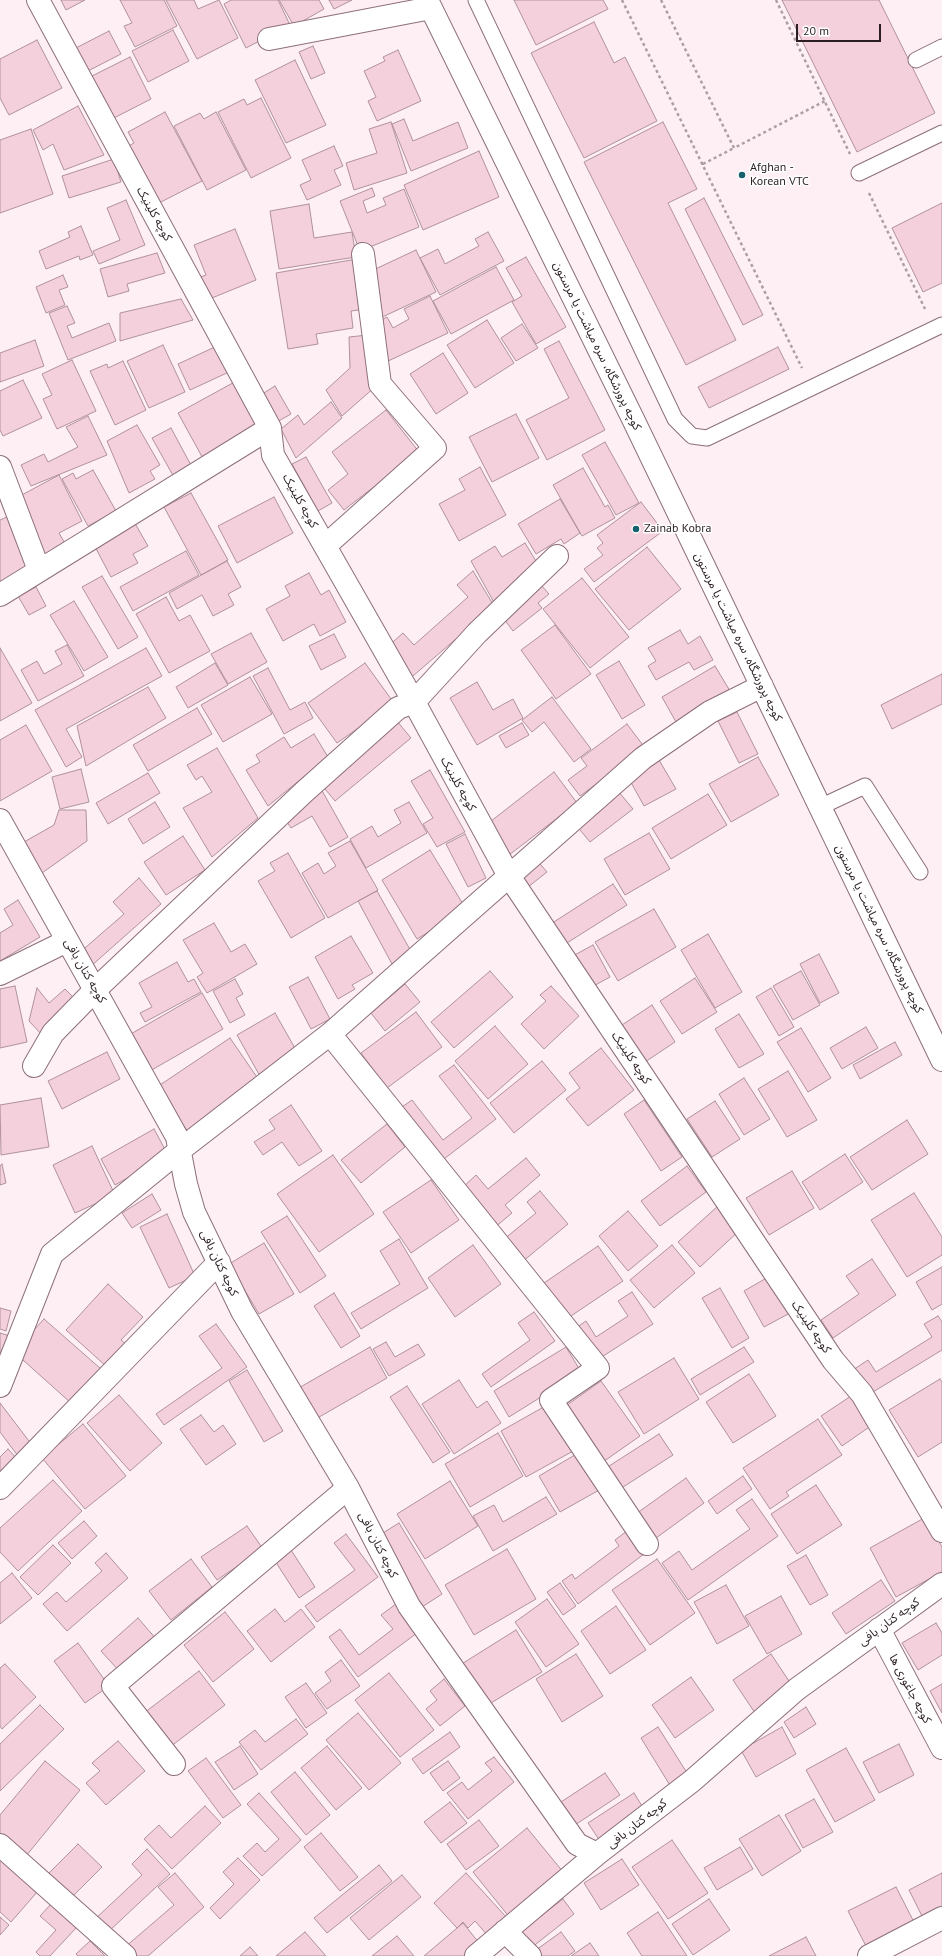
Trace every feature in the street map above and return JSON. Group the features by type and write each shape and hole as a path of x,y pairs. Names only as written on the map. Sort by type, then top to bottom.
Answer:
{"street":[{"name":"کوچه کلینیک","path":"38,0 270,428 274,454 414,702 509,876 833,1360 862,1394 942,1531"},
{"path":"269,39 429,4"},
{"name":"کوچه پرورشگاه، سره میاشت یا مرستون","path":"429,4 762,686 942,1060"},
{"path":"325,546 435,448 380,384 363,254"},
{"path":"0,595 270,428"},
{"path":"0,467 39,570"},
{"path":"34,1066 53,1033 96,989 310,787 398,708 414,702 477,632 557,556"},
{"path":"0,1386 52,1254 180,1150 330,1034 644,758 710,712 762,686"},
{"name":"کوچه کتان بافی","path":"0,820 67,941 96,989 177,1137 186,1184 194,1212 242,1311 348,1488 409,1606 577,1844 597,1854 692,1781 797,1689 942,1584"},
{"path":"0,974 67,941"},
{"path":"330,1034 598,1368 551,1400 647,1544"},
{"path":"0,1488 219,1262"},
{"path":"174,1764 113,1686 348,1488"},
{"name":"کوچه جاغوری ها","path":"879,1629 941,1745"},
{"path":"0,1845 125,1956"},
{"path":"476,1956 597,1854"},
{"path":"869,1956 942,1918"},
{"path":"505,1931 530,1956"}],"lane":[{"path":"476,0 674,419 692,436 707,438 942,326"},
{"path":"916,60 942,47"},
{"path":"859,173 942,133"},
{"path":"820,807 865,786 920,872"}],"path":[{"path":"622,0 812,387"},
{"path":"661,0 734,148"},
{"path":"703,164 825,101"}],"building":[{"path":"61,0 85,0 66,10"},
{"path":"120,0 164,0 177,26 135,47 124,26 132,23"},
{"path":"166,0 194,0 198,9 219,0 238,38 197,59"},
{"path":"231,0 278,0 290,25 246,48 224,4"},
{"path":"279,0 319,0 324,9 294,26"},
{"path":"329,0 352,0 334,9"},
{"path":"514,0 603,0 608,9 536,45"},
{"path":"782,0 879,0 935,113 857,152"},
{"path":"594,22 614,63 625,57 657,121 584,158 531,53"},
{"path":"173,30 189,61 148,82 132,51"},
{"path":"109,31 121,54 84,73 72,50"},
{"path":"37,40 62,88 9,115 0,98 0,59"},
{"path":"313,46 325,73 311,79 299,52"},
{"path":"398,50 421,101 377,121 368,101 376,97 364,71 385,61 383,57"},
{"path":"130,57 151,99 110,120 88,78"},
{"path":"295,60 326,125 286,143 255,80"},
{"path":"261,98 291,158 251,178 218,112 244,99 247,105"},
{"path":"78,106 104,155 64,170 53,144 43,150 33,130"},
{"path":"165,112 202,181 157,204 127,147 134,143 128,132"},
{"path":"216,112 246,170 207,190 174,126 200,113 204,119"},
{"path":"404,119 413,141 458,122 468,148 411,171 392,124"},
{"path":"391,122 407,173 354,190 346,163 377,153 369,129"},
{"path":"663,122 697,189 668,203 736,340 686,365 584,162"},
{"path":"31,129 53,194 0,213 0,140"},
{"path":"334,146 343,166 334,170 341,185 307,200 300,185 311,180 302,160"},
{"path":"479,151 499,197 423,230 404,185"},
{"path":"114,159 121,182 69,198 62,176"},
{"path":"372,188 375,196 363,201 367,213 386,205 383,198 404,189 419,227 360,251 340,201"},
{"path":"704,198 763,315 743,325 685,209"},
{"path":"126,200 145,245 99,264 93,251 120,240 107,208"},
{"path":"942,203 942,283 923,292 892,228"},
{"path":"309,204 314,238 352,232 356,257 279,269 270,211"},
{"path":"81,226 93,255 80,260 79,256 46,269 39,251 70,237 68,232"},
{"path":"235,229 256,280 207,300 198,278 206,275 194,245"},
{"path":"488,232 504,261 440,295 420,258 438,249 445,264 479,246 475,239"},
{"path":"416,250 436,292 378,319 370,299 380,295 369,272"},
{"path":"157,253 165,273 127,284 129,291 108,297 100,269"},
{"path":"526,257 566,327 536,344 512,302 522,296 506,268"},
{"path":"357,259 366,309 351,311 353,328 316,334 318,344 288,349 276,273"},
{"path":"496,267 514,300 451,334 433,301"},
{"path":"63,275 68,287 59,290 65,305 46,313 36,287"},
{"path":"430,296 448,333 386,362 377,322 387,317 393,328 409,319 404,309"},
{"path":"181,299 193,320 120,341 120,313"},
{"path":"67,306 75,323 67,326 72,338 109,323 116,341 68,360 49,313"},
{"path":"487,320 514,363 475,388 447,345"},
{"path":"522,324 538,348 516,361 501,338"},
{"path":"368,335 376,386 342,416 326,390 350,368 349,337"},
{"path":"35,340 44,366 0,382 0,353"},
{"path":"559,341 605,430 547,460 526,420 569,398 544,349"},
{"path":"163,345 185,392 149,408 127,361"},
{"path":"217,346 229,372 190,390 178,364"},
{"path":"778,347 789,369 709,408 698,387"},
{"path":"443,353 468,393 436,414 410,374"},
{"path":"72,360 96,411 57,429 43,399 52,395 42,374"},
{"path":"123,361 146,410 115,425 90,371 107,364 108,368"},
{"path":"240,379 267,426 206,464 178,413"},
{"path":"23,380 42,418 3,436 0,430 0,391"},
{"path":"275,386 291,414 275,423 259,396"},
{"path":"331,402 342,418 296,458 281,429 298,415 304,425"},
{"path":"386,410 419,452 344,510 328,490 348,474 332,452"},
{"path":"516,414 539,458 492,482 469,437"},
{"path":"88,416 107,455 31,486 21,465 44,454 48,462 78,447 66,427"},
{"path":"137,425 160,465 150,471 155,479 129,493 107,441"},
{"path":"171,428 193,469 175,479 152,438"},
{"path":"605,442 639,503 616,515 582,455"},
{"path":"306,457 332,503 318,511 292,464"},
{"path":"480,467 506,515 459,541 439,504 465,490 459,479"},
{"path":"583,468 605,507 608,505 615,518 582,536 553,485"},
{"path":"93,470 116,511 88,526 62,479 73,473 76,479"},
{"path":"59,475 82,521 59,533 68,549 43,562 18,497"},
{"path":"191,493 228,560 201,575 164,507"},
{"path":"274,497 293,533 237,563 218,526"},
{"path":"560,499 580,533 564,544 561,539 536,554 518,524"},
{"path":"641,502 663,531 594,582 584,569 603,555 597,548 603,543 597,535"},
{"path":"9,516 37,566 0,587 0,520"},
{"path":"133,520 148,546 133,554 138,563 111,577 93,543"},
{"path":"525,543 539,566 496,606 471,561 495,546 502,557"},
{"path":"647,547 681,589 629,630 595,589"},
{"path":"186,551 199,575 133,611 120,587"},
{"path":"227,561 241,587 228,594 234,605 213,616 202,595 177,609 169,593"},
{"path":"473,571 494,606 406,682 385,649 403,633 414,645 468,597 457,585"},
{"path":"309,573 321,595 329,590 346,622 320,636 314,624 283,641 266,609 290,596 285,586"},
{"path":"102,576 138,637 118,649 82,587"},
{"path":"582,578 629,637 590,668 543,609"},
{"path":"540,584 549,594 538,603 542,608 513,631 501,615"},
{"path":"36,587 46,606 29,615 18,596"},
{"path":"166,597 179,621 190,615 210,651 169,673 136,614"},
{"path":"74,601 108,657 84,671 50,615"},
{"path":"555,625 591,674 556,699 521,650"},
{"path":"680,630 688,644 700,636 713,660 694,670 689,662 656,680 648,666 656,661 648,648"},
{"path":"251,633 267,662 228,684 211,654"},
{"path":"334,634 346,657 321,670 309,646"},
{"path":"67,645 84,676 38,701 21,670 37,661 44,674 62,664 55,651"},
{"path":"0,648 32,703 0,721"},
{"path":"146,648 162,676 66,729 82,757 66,767 35,710"},
{"path":"619,661 645,705 622,719 596,675"},
{"path":"215,663 228,685 188,708 176,687"},
{"path":"365,663 394,703 337,743 308,703"},
{"path":"715,666 730,691 676,722 662,697"},
{"path":"268,668 290,710 305,702 313,718 284,734 253,676"},
{"path":"942,674 942,704 892,729 881,705"},
{"path":"250,677 272,714 223,742 201,705"},
{"path":"477,682 493,710 513,699 523,718 477,745 450,698"},
{"path":"148,687 166,718 86,766 77,726"},
{"path":"552,697 591,749 574,762 544,722 532,732 522,720"},
{"path":"197,708 212,734 148,771 133,745"},
{"path":"737,712 758,754 739,763 718,721"},
{"path":"396,720 411,738 335,801 320,783"},
{"path":"522,723 529,735 506,748 499,736"},
{"path":"627,724 645,748 580,796 568,780 587,766 581,758"},
{"path":"26,725 52,771 0,801 0,740"},
{"path":"314,734 328,757 268,806 246,770 260,762 256,755 284,737 291,748"},
{"path":"217,748 258,818 212,857 183,808 212,792 202,776 196,780 187,765"},
{"path":"758,757 779,795 731,822 709,784"},
{"path":"659,760 676,789 644,806 628,777"},
{"path":"81,769 89,802 60,809 52,777"},
{"path":"430,770 465,832 437,847 423,824 433,818 411,781"},
{"path":"554,772 577,803 509,855 486,825"},
{"path":"148,773 160,793 108,824 96,803"},
{"path":"320,787 348,837 330,847 312,816 291,828 283,816"},
{"path":"618,791 633,809 590,842 575,824"},
{"path":"708,794 727,825 671,859 652,828"},
{"path":"155,802 170,827 143,844 128,819"},
{"path":"409,802 427,833 366,868 350,839 372,826 378,837 401,823 394,810"},
{"path":"59,810 86,810 87,841 42,873 24,842 54,825"},
{"path":"649,833 670,869 625,895 604,859"},
{"path":"465,834 486,878 468,887 446,844"},
{"path":"183,836 205,870 166,895 144,862"},
{"path":"350,841 378,890 328,918 302,873 318,863 324,874 336,866 328,853"},
{"path":"430,850 466,909 417,939 382,880"},
{"path":"288,853 325,918 291,938 258,881 275,871 270,863"},
{"path":"535,858 547,872 523,891 512,877"},
{"path":"139,878 161,904 90,967 78,954 124,914 113,902"},
{"path":"613,884 627,905 559,948 546,927"},
{"path":"377,891 412,953 392,964 358,901"},
{"path":"18,900 40,937 0,961 0,933 13,925 4,909"},
{"path":"654,909 676,947 618,981 595,942"},
{"path":"214,923 231,952 245,944 257,964 207,993 197,977 203,973 183,940"},
{"path":"708,934 742,992 715,1008 681,950"},
{"path":"351,936 373,973 352,985 355,989 338,999 315,957"},
{"path":"593,945 610,977 588,989 571,957"},
{"path":"819,954 839,993 820,1003 800,964"},
{"path":"177,962 188,982 194,979 201,992 145,1022 140,1013 152,1007 139,983"},
{"path":"490,971 513,997 454,1048 431,1022"},
{"path":"801,971 820,1005 793,1020 773,986"},
{"path":"308,977 330,1019 311,1029 289,987"},
{"path":"695,978 717,1012 682,1034 660,1001"},
{"path":"235,979 243,994 236,998 245,1015 230,1023 213,991"},
{"path":"405,984 420,1002 385,1031 371,1013"},
{"path":"15,986 27,1042 0,1048 0,989"},
{"path":"551,986 579,1016 544,1049 521,1024 546,1001 540,995"},
{"path":"37,988 49,1003 65,989 79,1003 43,1036 29,1021"},
{"path":"771,988 794,1027 779,1036 756,997"},
{"path":"202,993 223,1029 150,1071 129,1035"},
{"path":"652,1005 675,1042 639,1066 616,1029"},
{"path":"416,1012 442,1047 387,1088 361,1053"},
{"path":"275,1013 300,1057 261,1078 237,1035"},
{"path":"739,1014 764,1054 739,1068 715,1029"},
{"path":"495,1026 528,1064 488,1099 455,1061"},
{"path":"866,1027 878,1048 842,1069 830,1048"},
{"path":"801,1028 831,1078 808,1092 777,1042"},
{"path":"230,1038 261,1083 188,1132 157,1087"},
{"path":"895,1042 902,1055 860,1079 853,1065"},
{"path":"601,1048 634,1090 588,1126 566,1099 580,1088 569,1073"},
{"path":"107,1052 120,1079 62,1109 48,1081"},
{"path":"542,1061 566,1090 514,1133 490,1103"},
{"path":"454,1065 496,1119 440,1162 399,1109 412,1100 443,1140 472,1118 439,1076"},
{"path":"788,1071 817,1120 787,1137 758,1089"},
{"path":"744,1078 770,1119 744,1135 719,1094"},
{"path":"41,1098 49,1147 1,1155 0,1105"},
{"path":"644,1100 682,1157 661,1171 624,1114"},
{"path":"715,1101 740,1139 712,1157 687,1119"},
{"path":"291,1105 322,1151 299,1166 282,1142 263,1155 254,1142 275,1129 269,1120"},
{"path":"907,1120 928,1154 872,1190 850,1157"},
{"path":"387,1124 405,1147 361,1183 341,1160"},
{"path":"154,1129 168,1155 115,1185 101,1159"},
{"path":"92,1146 115,1195 75,1213 53,1165"},
{"path":"845,1154 863,1182 820,1210 802,1182"},
{"path":"333,1155 374,1214 319,1252 277,1194"},
{"path":"526,1158 540,1175 505,1205 512,1213 494,1228 461,1189 476,1175 488,1189"},
{"path":"2,1164 6,1183 0,1185 0,1166"},
{"path":"687,1166 706,1192 660,1226 641,1201"},
{"path":"792,1171 814,1208 769,1235 746,1198"},
{"path":"431,1180 459,1220 411,1253 383,1212"},
{"path":"540,1191 568,1224 522,1262 503,1240 536,1213 527,1202"},
{"path":"914,1193 942,1237 942,1255 907,1277 871,1220"},
{"path":"152,1194 161,1210 132,1228 122,1213"},
{"path":"718,1206 740,1230 700,1267 678,1242"},
{"path":"628,1211 658,1246 628,1271 599,1236"},
{"path":"167,1214 195,1276 169,1288 140,1227"},
{"path":"287,1216 326,1276 300,1293 261,1232"},
{"path":"399,1239 428,1288 361,1329 351,1313 400,1284 380,1251"},
{"path":"264,1243 294,1294 259,1314 229,1264"},
{"path":"473,1245 501,1284 455,1317 428,1278"},
{"path":"672,1245 695,1273 654,1308 630,1280"},
{"path":"598,1246 623,1281 568,1318 544,1283"},
{"path":"872,1259 896,1295 833,1338 821,1320 859,1294 846,1276"},
{"path":"942,1267 942,1304 932,1310 916,1282"},
{"path":"770,1276 790,1313 764,1327 744,1291"},
{"path":"108,1284 143,1317 121,1340 127,1345 107,1367 66,1330"},
{"path":"720,1288 749,1338 732,1348 702,1298"},
{"path":"632,1292 653,1324 597,1360 576,1328 586,1321 596,1337 628,1316 618,1301"},
{"path":"334,1293 360,1336 341,1348 314,1306"},
{"path":"0,1308 11,1311 6,1331 0,1329"},
{"path":"534,1312 555,1341 491,1387 482,1374 530,1340 518,1323"},
{"path":"938,1316 942,1322 942,1350 868,1395 853,1370 868,1360 876,1372 932,1337 924,1324"},
{"path":"44,1319 101,1369 71,1403 14,1352"},
{"path":"216,1324 247,1367 164,1425 156,1414 222,1368 199,1336"},
{"path":"0,1333 10,1336 0,1366"},
{"path":"386,1342 395,1357 418,1344 425,1355 389,1376 373,1349"},
{"path":"370,1347 387,1378 314,1420 297,1389"},
{"path":"566,1347 581,1372 509,1417 494,1391"},
{"path":"744,1347 754,1362 700,1395 691,1379"},
{"path":"674,1358 699,1399 644,1434 618,1392"},
{"path":"247,1370 283,1431 264,1442 229,1381"},
{"path":"749,1374 776,1416 733,1443 706,1402"},
{"path":"940,1379 942,1382 942,1442 918,1457 889,1410"},
{"path":"459,1380 477,1408 487,1401 501,1423 454,1454 422,1404"},
{"path":"601,1381 640,1436 600,1464 560,1410"},
{"path":"407,1386 450,1452 433,1463 390,1397"},
{"path":"854,1394 875,1423 842,1446 821,1416"},
{"path":"119,1395 162,1443 130,1471 87,1423"},
{"path":"0,1403 32,1445 18,1456 0,1432"},
{"path":"549,1404 575,1450 526,1477 501,1431"},
{"path":"201,1415 214,1432 223,1425 236,1444 206,1465 180,1429"},
{"path":"818,1419 842,1455 786,1492 789,1496 770,1509 743,1468"},
{"path":"83,1424 126,1476 85,1509 42,1458"},
{"path":"498,1433 523,1476 470,1507 445,1464"},
{"path":"659,1434 673,1455 620,1489 606,1468"},
{"path":"8,1449 20,1462 0,1480 0,1457"},
{"path":"580,1452 601,1489 560,1512 539,1476"},
{"path":"743,1476 752,1489 717,1514 708,1501"},
{"path":"686,1478 704,1503 652,1541 633,1516"},
{"path":"53,1480 82,1511 18,1571 0,1552 0,1528"},
{"path":"450,1481 478,1526 425,1559 397,1514"},
{"path":"816,1485 842,1525 797,1554 771,1514"},
{"path":"546,1497 557,1514 493,1551 473,1516 494,1505 503,1522"},
{"path":"752,1499 778,1536 688,1600 662,1563 679,1551 692,1570 750,1529 736,1510"},
{"path":"926,1517 942,1547 942,1572 896,1597 870,1548"},
{"path":"84,1521 97,1536 72,1559 58,1543"},
{"path":"399,1523 442,1594 422,1607 378,1536"},
{"path":"247,1526 263,1549 217,1580 201,1557"},
{"path":"627,1531 644,1554 578,1604 562,1581 572,1574 575,1579 619,1546 615,1540"},
{"path":"346,1534 378,1577 317,1622 305,1606 355,1570 334,1543"},
{"path":"53,1545 71,1563 38,1595 20,1577"},
{"path":"507,1549 536,1599 474,1635 445,1585"},
{"path":"291,1550 315,1587 299,1598 275,1561"},
{"path":"106,1553 128,1578 67,1631 43,1604 57,1592 66,1602 102,1571 95,1563"},
{"path":"806,1555 828,1595 810,1605 787,1566"},
{"path":"191,1559 212,1587 171,1620 149,1591"},
{"path":"657,1559 695,1613 650,1645 612,1590"},
{"path":"12,1573 32,1598 0,1624 0,1583"},
{"path":"881,1580 895,1601 846,1634 832,1613"},
{"path":"560,1583 576,1606 563,1615 547,1592"},
{"path":"726,1585 749,1626 717,1644 694,1602"},
{"path":"781,1596 802,1634 767,1654 745,1616"},
{"path":"547,1599 579,1644 546,1667 515,1622"},
{"path":"396,1604 417,1633 358,1677 329,1637 340,1629 359,1655 393,1629 381,1615"},
{"path":"616,1606 646,1650 610,1674 581,1631"},
{"path":"275,1609 285,1622 301,1609 315,1627 271,1662 247,1631"},
{"path":"225,1612 254,1649 213,1682 184,1645"},
{"path":"138,1618 157,1640 120,1672 101,1651"},
{"path":"936,1623 942,1633 942,1655 918,1670 902,1643"},
{"path":"516,1630 542,1672 486,1706 460,1665"},
{"path":"78,1643 109,1686 85,1703 54,1661"},
{"path":"576,1654 603,1696 562,1722 536,1679"},
{"path":"771,1654 793,1687 755,1713 733,1680"},
{"path":"341,1660 360,1686 327,1709 315,1693 331,1681 325,1672"},
{"path":"5,1664 36,1697 2,1729 0,1726 0,1668"},
{"path":"199,1671 225,1705 170,1747 144,1713"},
{"path":"389,1673 434,1730 400,1757 355,1700"},
{"path":"691,1677 714,1710 675,1738 652,1705"},
{"path":"444,1679 465,1706 440,1726 426,1709 437,1700 430,1691"},
{"path":"306,1683 327,1713 306,1728 285,1697"},
{"path":"942,1684 942,1713 930,1691"},
{"path":"40,1705 64,1729 0,1791 0,1744"},
{"path":"806,1707 816,1724 794,1738 784,1722"},
{"path":"358,1713 401,1763 369,1790 326,1740"},
{"path":"296,1719 308,1734 261,1770 239,1742 255,1730 265,1742"},
{"path":"658,1727 689,1776 671,1787 641,1738"},
{"path":"782,1727 796,1754 756,1777 741,1750"},
{"path":"450,1732 460,1747 423,1774 412,1759"},
{"path":"118,1741 145,1771 106,1805 86,1783 100,1771 92,1763"},
{"path":"899,1744 914,1775 879,1793 863,1762"},
{"path":"240,1746 258,1774 234,1790 215,1762"},
{"path":"327,1746 362,1788 336,1810 301,1768"},
{"path":"846,1748 875,1800 835,1822 806,1770"},
{"path":"494,1757 514,1782 468,1819 447,1793 462,1782 468,1790 492,1771 485,1763"},
{"path":"206,1758 241,1805 223,1818 188,1771"},
{"path":"45,1761 80,1790 26,1856 0,1834 0,1815"},
{"path":"448,1761 460,1778 443,1791 430,1773"},
{"path":"295,1772 330,1815 306,1835 271,1792"},
{"path":"605,1773 620,1795 575,1825 561,1802"},
{"path":"259,1793 301,1840 262,1876 243,1856 257,1843 265,1852 279,1839 247,1804"},
{"path":"634,1793 647,1814 602,1844 588,1823"},
{"path":"814,1799 833,1832 803,1848 785,1815"},
{"path":"450,1802 467,1823 441,1843 424,1822"},
{"path":"205,1806 221,1823 172,1869 144,1839 159,1825 171,1838"},
{"path":"779,1815 801,1851 762,1876 739,1839"},
{"path":"479,1820 499,1846 466,1870 447,1844"},
{"path":"527,1828 564,1873 510,1918 473,1872"},
{"path":"321,1833 358,1877 340,1891 304,1847"},
{"path":"672,1840 708,1893 668,1919 632,1867"},
{"path":"78,1844 102,1867 70,1899 46,1876"},
{"path":"740,1847 753,1869 717,1890 704,1868"},
{"path":"147,1849 170,1874 107,1933 94,1920 142,1875 132,1864"},
{"path":"0,1857 38,1891 11,1922 0,1912"},
{"path":"238,1858 260,1880 220,1919 210,1908 234,1884 223,1872"},
{"path":"622,1859 639,1885 601,1910 584,1883"},
{"path":"379,1865 392,1881 327,1933 314,1918"},
{"path":"175,1873 204,1907 148,1956 131,1956 124,1948 174,1905 158,1887"},
{"path":"466,1873 508,1919 489,1937 475,1921 468,1928 463,1922 457,1928 434,1903"},
{"path":"942,1873 942,1914 925,1922 909,1890"},
{"path":"402,1875 421,1897 369,1940 350,1918"},
{"path":"896,1887 916,1926 868,1950 848,1911"},
{"path":"563,1899 574,1914 531,1948 519,1933"},
{"path":"709,1899 730,1930 693,1955 672,1924"},
{"path":"51,1904 76,1928 50,1956 40,1956 36,1952 56,1930 40,1916"},
{"path":"658,1912 687,1956 642,1956 627,1933"},
{"path":"0,1917 9,1925 0,1935"},
{"path":"463,1923 480,1944 465,1956 424,1956"},
{"path":"305,1932 326,1956 276,1956"},
{"path":"561,1932 575,1951 568,1956 540,1956 536,1950"},
{"path":"397,1936 414,1956 372,1956"},
{"path":"806,1937 816,1956 769,1956"},
{"path":"90,1941 105,1956 78,1956 76,1954"},
{"path":"590,1943 599,1956 571,1956"},
{"path":"250,1947 258,1956 240,1956"}],"place":[{"name":"Afghan - Korean VTC","path":"742,175"},
{"name":"Zainab Kobra","path":"636,529"}]}
